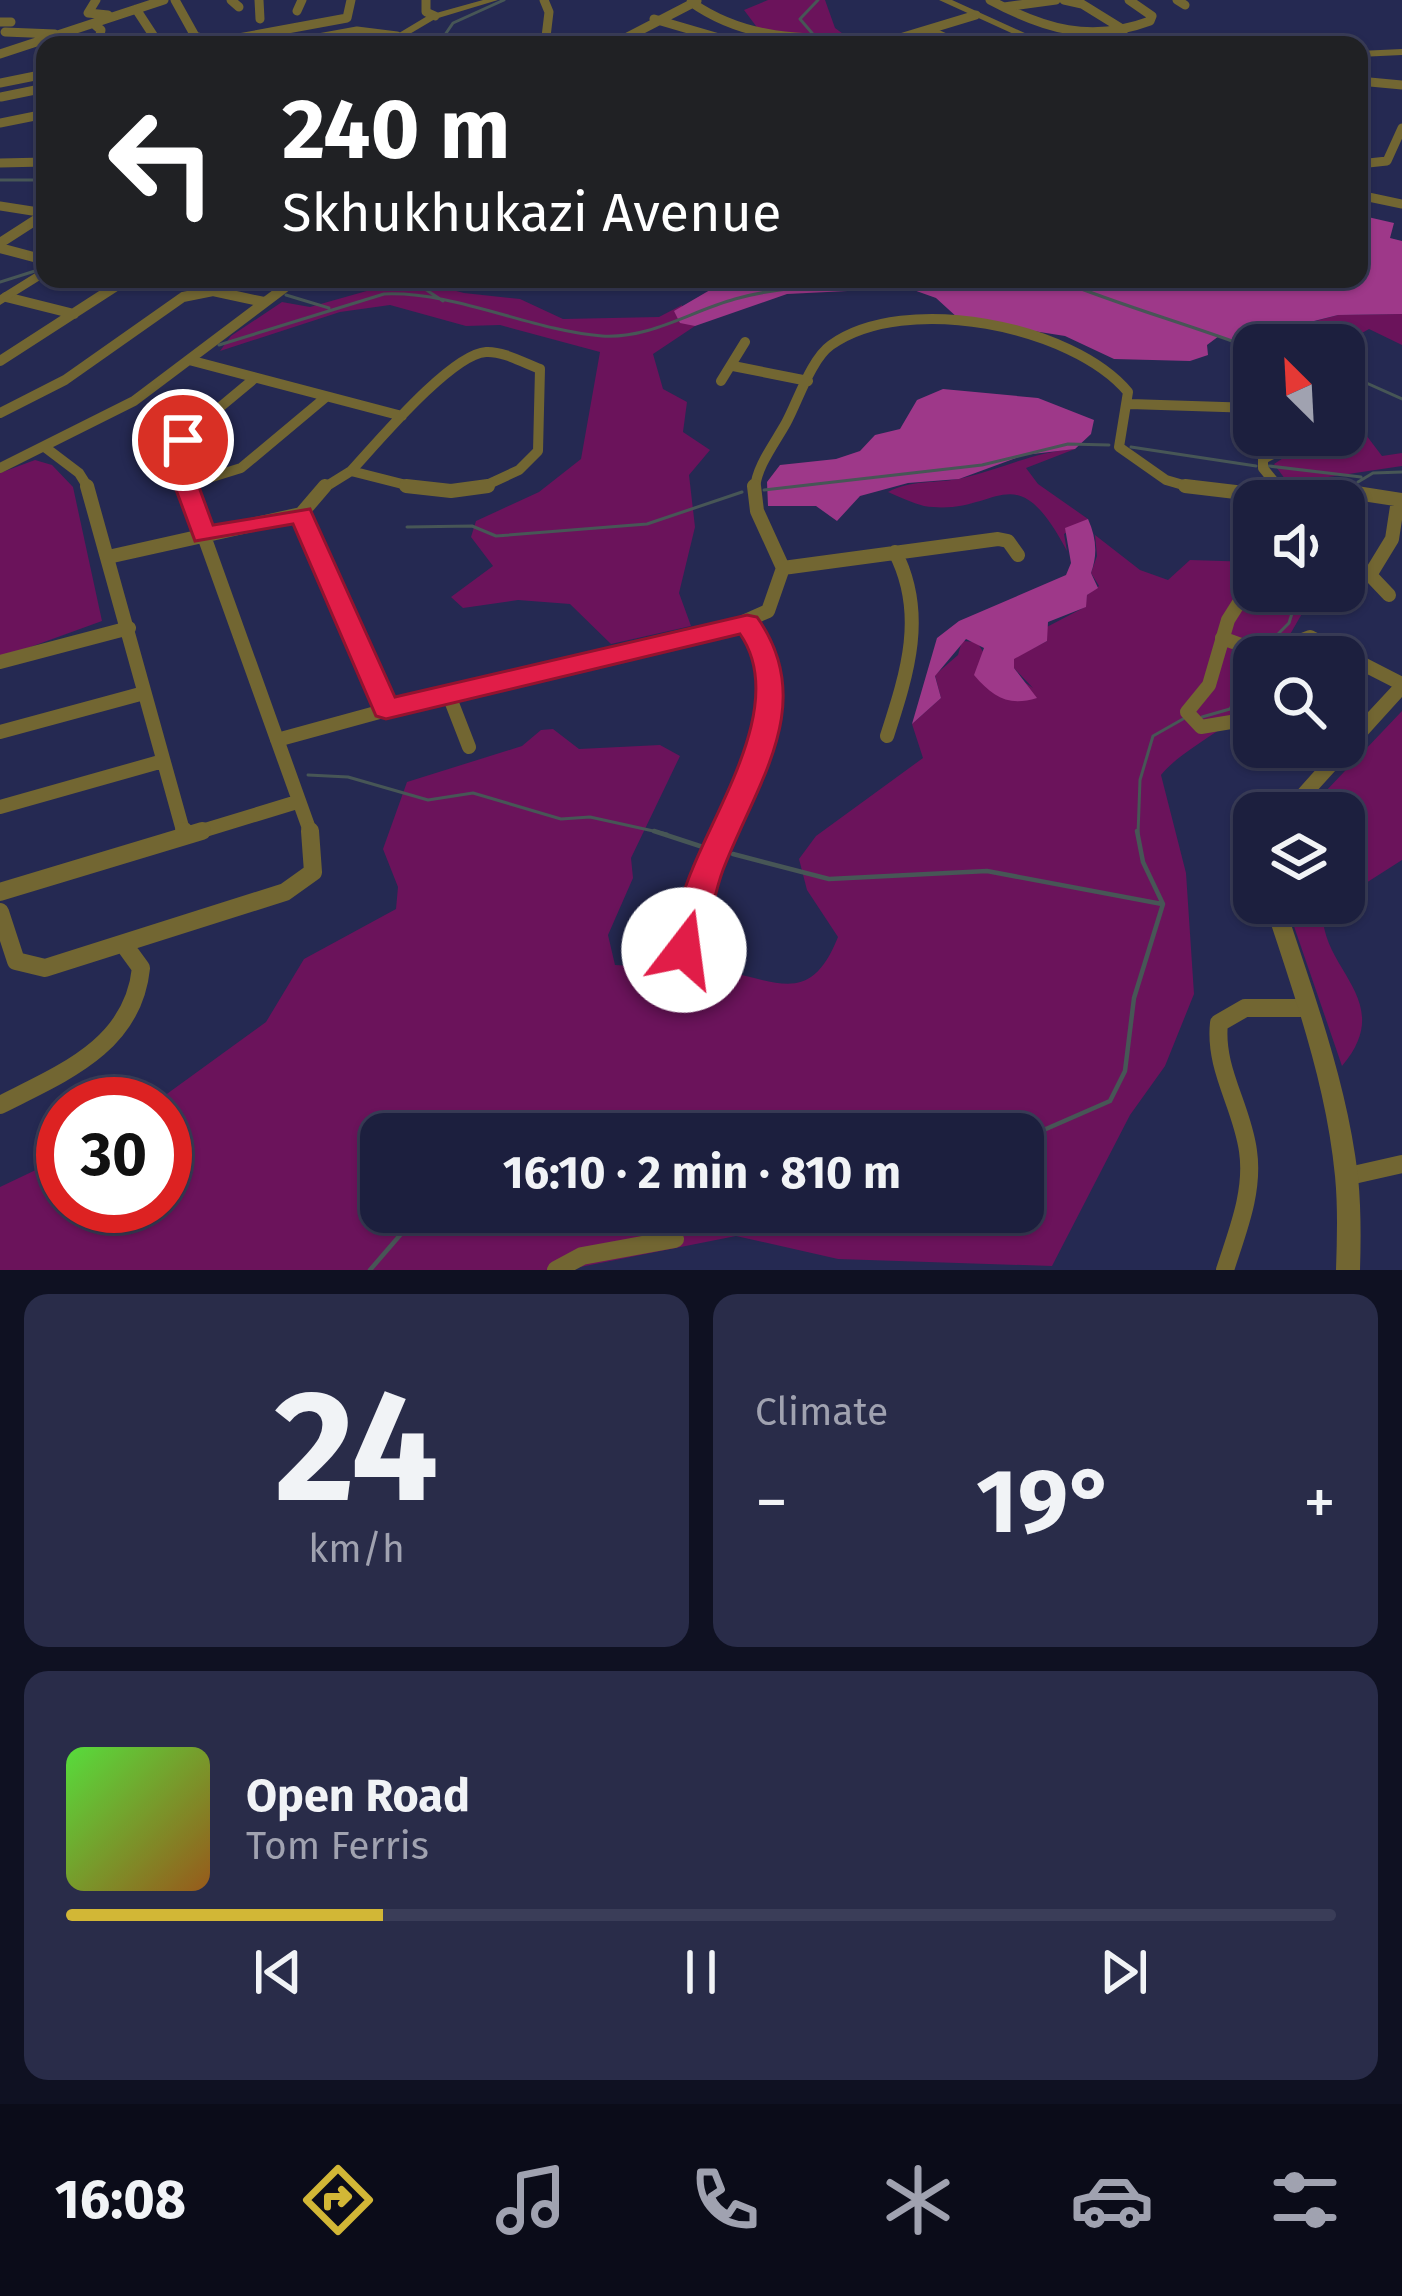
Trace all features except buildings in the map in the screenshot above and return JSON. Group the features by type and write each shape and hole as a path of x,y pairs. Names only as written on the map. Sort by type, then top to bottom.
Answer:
{"street":[{"path":"96,0 88,13 119,15"},
{"path":"58,36 164,0"},
{"path":"175,0 195,36"},
{"path":"259,0 260,19"},
{"path":"297,11 302,0"},
{"path":"250,36 345,19 351,0"},
{"path":"426,0 426,12 435,16"},
{"path":"330,36 357,31 397,36 435,16 493,0"},
{"path":"544,0 549,11 545,36"},
{"path":"662,0 677,7"},
{"path":"944,0 1025,36"},
{"path":"990,0 1069,35 1124,30 1152,18 1129,0"},
{"path":"1004,8 1060,0 1082,4 1124,30"},
{"path":"627,36 696,1 705,14 768,36"},
{"path":"136,9 153,35"},
{"path":"907,36 976,15"},
{"path":"654,20 711,36"},
{"path":"94,24 100,36"},
{"path":"5,25 61,35"},
{"path":"924,29 941,36"},
{"path":"0,54 36,43"},
{"path":"1368,54 1402,52"},
{"path":"0,83 36,76"},
{"path":"1368,82 1402,85"},
{"path":"15,120 0,96 36,90"},
{"path":"0,123 36,116"},
{"path":"1368,164 1384,163 1402,128"},
{"path":"0,163 36,162"},
{"path":"1368,197 1402,204"},
{"path":"0,206 36,212"},
{"path":"0,246 36,220"},
{"path":"0,246 36,257"},
{"path":"3,299 36,277"},
{"path":"0,362 113,288"},
{"path":"0,468 110,416 283,288"},
{"path":"0,413 65,380 183,296 212,291 264,302"},
{"path":"3,299 74,314"},
{"path":"277,740 448,693 747,623 770,604 783,568 757,511 754,482 826,348 854,328 937,322 1077,348 1117,374 1130,404 1119,447 1136,465 1197,490 1233,496"},
{"path":"722,381 745,342"},
{"path":"109,556 301,514 323,487 351,472 402,416 467,357 492,351 540,369 541,439 529,462 488,487 457,493 412,489 351,472"},
{"path":"190,360 402,416"},
{"path":"733,367 808,380"},
{"path":"0,912 9,952 27,966 66,964 301,883 313,872 317,855 177,460 183,440 255,378"},
{"path":"186,485 241,468 326,397"},
{"path":"1130,404 1233,407"},
{"path":"46,448 88,485 185,836"},
{"path":"1269,456 1263,459 1263,468 1273,480"},
{"path":"1365,494 1400,500 1392,539 1370,575 1389,595"},
{"path":"301,514 386,709"},
{"path":"783,568 998,539 1008,542 1018,555"},
{"path":"887,736 903,684 915,599 895,551"},
{"path":"1231,722 1201,727 1187,717 1209,685 1222,638 1236,612"},
{"path":"698,961 684,950 684,936 763,744 770,675 766,650 747,623"},
{"path":"0,662 129,628"},
{"path":"1222,638 1260,651 1310,637 1402,685 1305,792"},
{"path":"0,732 144,693"},
{"path":"448,693 469,747"},
{"path":"0,807 163,760"},
{"path":"0,892 297,802"},
{"path":"1281,924 1328,1074 1349,1175 1348,1270"},
{"path":"0,1105 98,1051 130,1020 137,1007 141,968 125,946"},
{"path":"1225,1270 1244,1211 1250,1158 1220,1052 1219,1023 1245,1008 1308,1008"},
{"path":"1349,1175 1402,1164"},
{"path":"556,1270 582,1256 675,1239"}],"shaded area":[{"path":"768,0 825,0 835,28 846,36 782,36 759,30 744,10"},
{"path":"1368,217 1394,223 1390,238 1402,241 1402,314 1338,315 1302,324 1233,324 1233,340 1219,336 1207,345 1208,355 1190,361 1114,359 1065,336 959,319 936,298 908,288 1368,288"},
{"path":"377,288 444,288 520,299 563,319 659,317 682,305 681,315 695,326 653,354 663,389 687,402 683,432 710,450 689,475 695,527 679,593 691,626 611,644 570,604 518,600 463,608 451,597 493,566 471,537 476,521 539,492 581,459 600,352 500,325 466,326 390,305 340,312 220,351 231,336 282,302 310,307"},
{"path":"720,288 908,288 787,294 695,326 680,323 674,311"},
{"path":"1402,314 1402,345 1365,331 1365,324 1305,324 1338,315"},
{"path":"943,389 1038,398 1094,420 1091,434 1075,449 1024,455 959,479 908,483 860,496 837,521 816,506 768,506 767,482 780,465 836,459 860,451 875,435 900,429 917,400"},
{"path":"1365,434 1382,456 1402,453 1402,466 1308,480 1286,480 1274,464 1286,456 1365,456"},
{"path":"1075,449 1026,468 1038,484 1088,519 1064,534 1067,551 1048,520 1018,495 949,507 924,506 888,492 915,483 963,478"},
{"path":"35,460 52,465 73,487 102,621 0,658 0,473"},
{"path":"1088,519 1095,546 1091,573 1098,588 1087,595 1086,607 1048,622 1047,641 1014,659 1014,668 1037,698 1009,700 988,689 974,675 984,648 966,639 935,676 941,698 912,724 937,638 959,621 1066,575 1071,563 1065,528"},
{"path":"1095,535 1140,570 1168,580 1190,560 1233,561 1233,612 1303,612 1289,636 1233,636 1233,720 1161,775 1186,873 1194,994 1165,1066 1130,1115 1052,1266 838,1259 736,1236 565,1270 0,1270 0,1187 36,1170 36,1233 192,1233 190,1077 266,1022 304,959 396,909 398,887 383,849 407,782 522,746 541,730 553,729 579,749 660,745 680,756 631,858 633,878 608,935 615,965 708,969 776,983 804,981 827,959 838,937 807,890 799,859 816,836 923,758 912,724 941,698 935,675 958,655 962,641 977,642 985,655 1033,688 1013,667 1014,658 1047,641 1043,629 1085,607 1087,595 1099,586 1091,573 1097,556"},
{"path":"1402,711 1402,860 1365,884 1365,792 1325,792 1348,768 1365,768 1365,750"},
{"path":"1293,924 1324,924 1332,950 1360,1003 1357,1043 1342,1066"}],"waterway":[{"path":"444,36 453,23 504,0"},
{"path":"812,33 800,19 818,0"},
{"path":"0,180 36,180"},
{"path":"0,282 35,271"},
{"path":"262,288 266,289"},
{"path":"424,288 439,298"},
{"path":"439,298 575,332 620,336 754,294 793,288"},
{"path":"1079,288 1233,342"},
{"path":"219,345 384,294 439,298"},
{"path":"286,295 329,308"},
{"path":"439,298 443,301"},
{"path":"1365,382 1402,399"},
{"path":"764,490 982,465 1068,444 1109,445"},
{"path":"1131,447 1256,466"},
{"path":"1269,466 1361,477"},
{"path":"1361,480 1373,473 1402,472"},
{"path":"407,527 472,526 496,536 647,524 742,492"},
{"path":"1276,636 1292,612"},
{"path":"1202,717 1230,709 1233,704"},
{"path":"1138,834 1140,780 1153,736 1183,719"},
{"path":"308,775 348,777 428,800 473,793 561,819 590,817 655,831"},
{"path":"655,831 667,834"},
{"path":"655,831 709,849"},
{"path":"1044,1130 1110,1101 1125,1071 1134,998 1163,904 1143,862 1137,831"},
{"path":"733,854 829,879 987,871 1162,904"},
{"path":"370,1270 402,1233"}],"route":[{"path":"183,440 177,460 204,535 301,514 386,709 747,623 766,650 770,675 763,744 706,873 684,936 684,950"}]}
